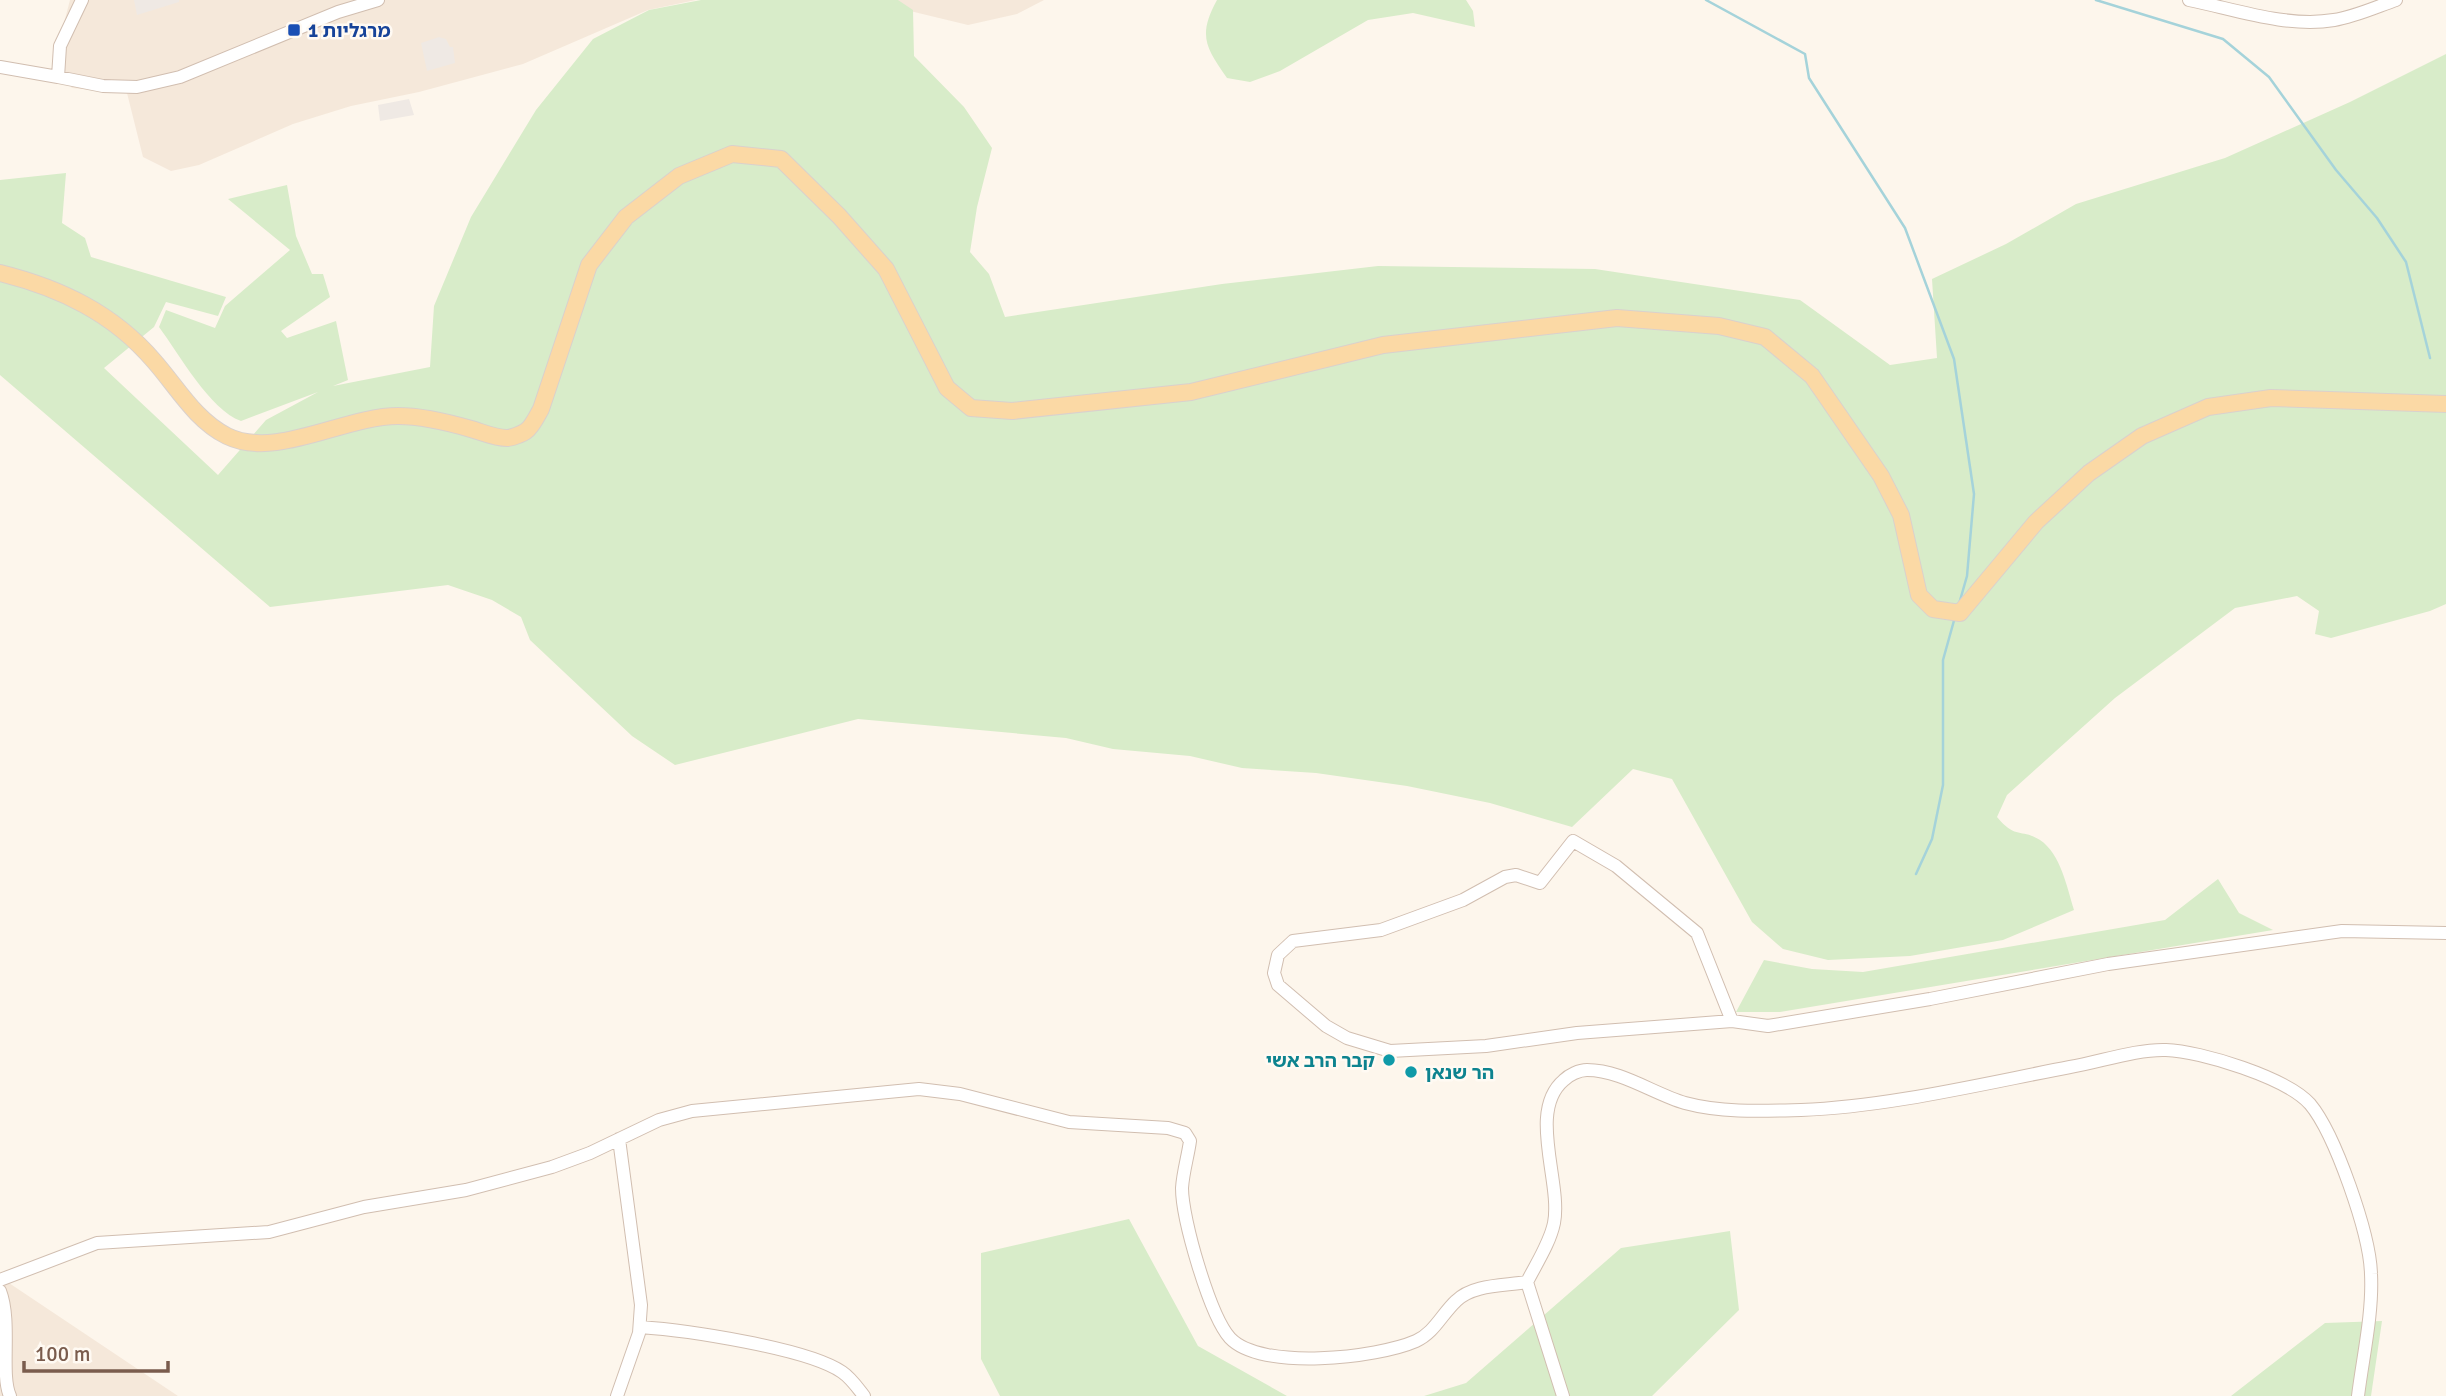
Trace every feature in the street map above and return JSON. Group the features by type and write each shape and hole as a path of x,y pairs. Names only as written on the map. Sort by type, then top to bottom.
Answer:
{"main road":[{"path":"0,273 57,290 95,310 138,344 208,425 237,441 252,444 274,443 361,420 399,416 438,420 508,439 527,430 541,409 589,265 626,218 679,176 732,154 781,159 839,216 886,269 947,388 971,408 1012,411 1191,392 1383,345 1617,318 1719,326 1765,337 1812,376 1881,476 1901,515 1919,595 1933,609 1960,613 2036,522 2089,473 2142,436 2208,407 2271,398 2446,404"}],"street":[{"path":"58,77 60,46 82,0"},
{"path":"0,67 82,83 137,86 180,77 338,12 378,0"},
{"path":"2189,0 2289,20 2317,22 2336,20 2396,0"},
{"path":"1732,1021 1697,933 1616,866 1573,841 1540,883 1516,875 1505,877 1464,900 1381,930 1293,941 1279,956 1274,973 1278,985 1286,994 1326,1026 1348,1038 1390,1051 1486,1046 1577,1033 1732,1021 1768,1026 1930,999 2108,964 2343,931 2446,933"},
{"path":"1563,1396 1527,1282 1554,1226 1557,1196 1548,1151 1548,1109 1553,1091 1566,1078 1589,1070 1633,1082 1685,1103 1762,1111 1818,1109 1940,1091 2165,1050 2223,1062 2288,1087 2312,1106 2345,1173 2367,1240 2371,1274 2358,1396"},
{"path":"0,1280 97,1243 269,1233 364,1207 467,1190 552,1167 677,1114 919,1089 960,1094 1091,1125 1178,1129 1190,1141 1182,1188 1186,1220 1219,1324 1239,1345 1262,1353 1303,1359 1401,1347 1431,1331 1463,1295 1473,1290 1527,1282"},
{"path":"617,1396 640,1327 641,1305 619,1139"},
{"path":"0,1291 5,1312 3,1383 10,1396"},
{"path":"640,1327 713,1336 808,1359 841,1371 864,1396"}],"shaded area":[{"path":"70,0 696,0 648,10 523,64 419,92 351,106 293,124 199,165 171,171 143,157 127,93 72,88 54,61"},
{"path":"134,0 179,0 179,2 137,15"},
{"path":"893,0 1044,0 1017,14 968,25 910,11"},
{"path":"439,37 446,39 450,47 453,47 455,63 427,71 421,43"},
{"path":"409,99 414,115 380,121 378,105"},
{"path":"0,1277 178,1396 0,1396"}],"green space":[{"path":"701,0 898,0 913,10 914,56 964,107 992,148 977,207 970,252 989,274 1005,317 1222,284 1378,266 1595,269 1800,300 1890,365 1937,358 1932,279 2006,244 2076,204 2225,158 2350,102 2446,54 2446,604 2430,611 2331,638 2315,634 2319,611 2297,596 2235,608 2115,698 2007,795 1997,817 2009,829 2040,840 2047,846 2058,862 2074,910 2003,940 1910,956 1828,960 1783,949 1752,922 1672,779 1633,769 1572,827 1490,803 1407,786 1316,773 1242,768 1190,756 1113,749 1066,738 858,719 675,765 632,736 530,640 521,617 492,600 448,585 270,607 0,375 0,180 66,173 62,223 85,238 91,257 226,297 218,316 166,302 154,327 104,368 218,475 266,420 318,392 241,421 229,415 207,394 159,327 166,310 215,328 225,306 290,250 228,199 287,185 296,236 312,274 323,274 330,297 281,331 287,338 336,321 348,380 333,386 430,367 434,306 471,217 536,110 593,39 649,10"},
{"path":"1217,0 1466,0 1473,11 1475,27 1413,13 1368,20 1280,71 1250,82 1227,78 1209,49 1207,23"},
{"path":"2218,879 2239,913 2273,930 1780,1012 1736,1012 1764,960 1812,969 1863,972 2165,920"},
{"path":"1129,1219 1198,1346 1287,1396 1000,1396 981,1359 981,1253"},
{"path":"1730,1231 1739,1310 1652,1396 1424,1396 1466,1383 1621,1248"},
{"path":"2382,1321 2371,1396 2231,1396 2325,1323"}],"waterway":[{"path":"1706,0 1805,54 1809,78 1905,228 1954,359 1974,494 1967,576 1959,604"},
{"path":"2096,0 2223,39 2269,77 2336,170 2377,218 2406,262 2430,358"},
{"path":"1916,874 1932,839 1943,785 1943,660 1955,617"}],"place":[{"name":"מרגליות 1","path":"294,30"},
{"name":"קבר הרב אשי","path":"1389,1060"},
{"name":"הר שנאן","path":"1411,1072"}]}
